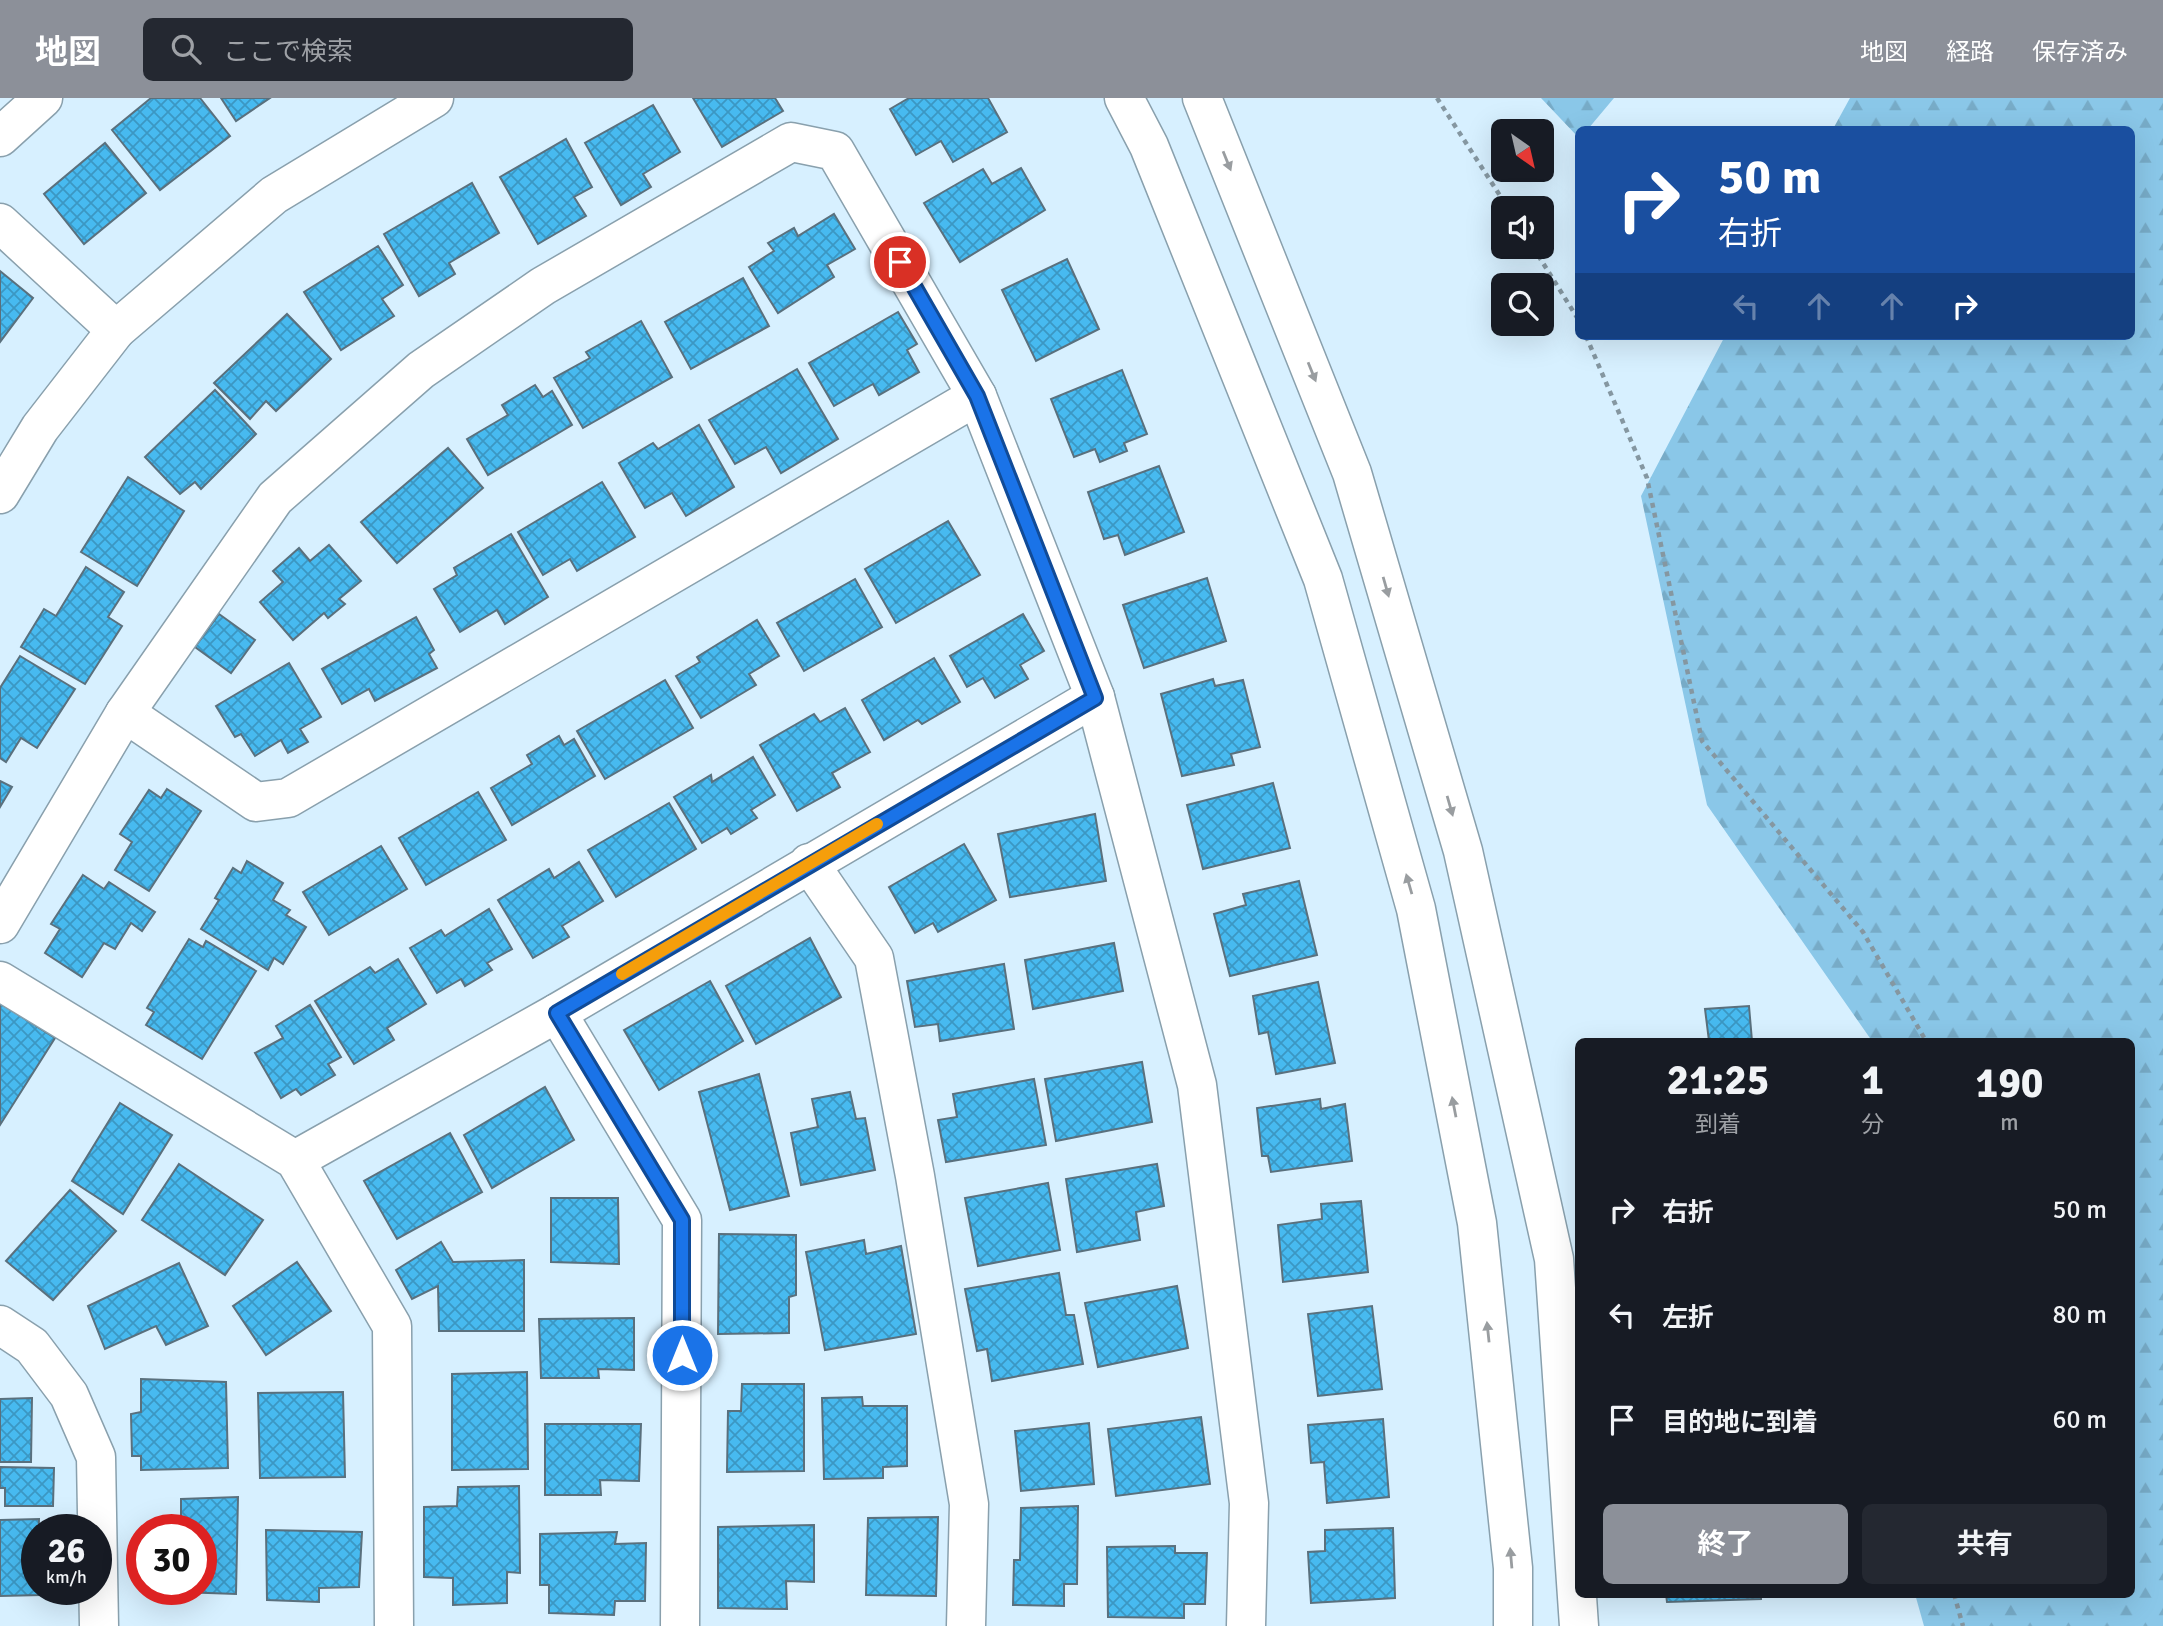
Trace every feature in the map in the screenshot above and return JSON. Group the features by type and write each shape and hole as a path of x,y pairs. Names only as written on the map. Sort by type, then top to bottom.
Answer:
{"street":[{"path":"0,138 43,98"},
{"path":"0,494 40,428 117,330 274,195 434,98"},
{"path":"1124,98 1149,146 1322,579 1416,909 1477,1223 1513,1568 1513,1626"},
{"path":"1202,98 1352,473 1463,851 1554,1259 1575,1567"},
{"path":"0,924 125,713 275,498 421,370 542,286 791,142 835,151 977,396 1095,698 1197,1084 1249,1503 1246,1626"},
{"path":"0,223 117,330"},
{"path":"125,713 256,802 288,799 977,396"},
{"path":"295,1160 557,1013 809,863 1095,698"},
{"path":"809,863 874,958 929,1255 970,1504 966,1626"},
{"path":"0,981 295,1160 392,1326 394,1626"},
{"path":"557,1013 682,1220 680,1626"},
{"path":"0,1325 32,1346 69,1395 96,1457 99,1626"},
{"path":"1577,1598 1579,1626"}],"path":[{"path":"1437,98 1500,196"},
{"path":"1540,259 1575,314"},
{"path":"1588,340 1647,478 1702,741 1863,932 1924,1038"},
{"path":"1955,1598 1963,1626"}],"green space":[{"path":"1541,98 1614,98 1591,126 1575,126 1575,134"},
{"path":"1850,98 2163,98 2163,1626 1924,1626 1916,1598 2135,1598 2135,1038 1870,1038 1707,805 1641,496 1723,340 2135,340 2135,126 1835,126"}],"building":[{"path":"151,98 200,98 230,136 160,190 112,130"},
{"path":"221,98 270,98 236,121"},
{"path":"693,98 775,98 783,111 722,147"},
{"path":"909,98 988,98 1007,132 953,162 941,141 916,155 890,109"},
{"path":"653,105 680,152 643,174 651,187 621,205 585,143"},
{"path":"566,139 592,187 574,197 586,216 538,244 500,177"},
{"path":"105,143 146,193 84,244 44,194"},
{"path":"1021,168 1045,210 960,262 924,203 983,169 992,184"},
{"path":"472,183 499,233 449,263 455,274 419,296 384,234"},
{"path":"834,214 855,249 827,265 834,277 778,313 749,267 774,251 768,243 794,228 798,236"},
{"path":"378,246 403,285 382,299 394,316 341,350 304,292"},
{"path":"1067,259 1099,329 1036,361 1002,290"},
{"path":"0,271 33,298 0,342"},
{"path":"743,278 769,326 691,369 665,322"},
{"path":"898,312 917,344 907,350 919,372 879,395 873,384 834,406 809,363"},
{"path":"287,314 331,359 276,411 266,401 250,419 214,383"},
{"path":"641,321 672,377 583,428 554,378 590,358 586,352"},
{"path":"797,369 838,439 781,473 766,447 735,464 709,420"},
{"path":"1122,370 1147,434 1124,443 1127,451 1100,462 1095,449 1074,457 1051,399"},
{"path":"535,385 543,397 552,391 572,425 488,475 467,439 508,415 502,405"},
{"path":"215,390 256,434 201,489 195,482 180,494 145,457"},
{"path":"699,425 734,487 686,516 672,493 645,508 619,463 653,443 658,449"},
{"path":"448,448 483,488 397,563 361,522"},
{"path":"1159,466 1184,532 1125,555 1118,535 1104,539 1088,492"},
{"path":"128,477 184,511 137,586 81,552"},
{"path":"602,482 635,537 577,571 570,559 543,575 518,532"},
{"path":"948,521 980,575 896,623 865,569"},
{"path":"511,534 548,597 505,624 497,610 460,632 434,589 457,575 454,568"},
{"path":"329,545 361,581 339,599 345,604 328,618 324,613 293,640 260,602 283,582 273,571 299,548 310,561"},
{"path":"86,567 124,592 108,617 122,626 85,684 21,647 44,609 56,616"},
{"path":"1207,578 1226,641 1144,668 1123,605"},
{"path":"855,579 882,627 804,671 777,623"},
{"path":"219,614 255,640 231,673 195,647"},
{"path":"1023,614 1044,651 1020,665 1028,679 995,698 983,678 967,687 950,656"},
{"path":"416,617 434,650 429,654 437,668 375,701 369,689 342,704 322,669"},
{"path":"757,620 779,656 749,674 756,685 701,718 676,676 700,662 697,657"},
{"path":"20,656 75,689 37,748 21,738 6,762 0,758 0,688"},
{"path":"934,658 960,702 922,724 918,720 884,740 862,700"},
{"path":"289,663 321,717 300,729 308,742 288,753 281,740 255,756 241,734 235,737 216,706"},
{"path":"1213,679 1215,686 1243,680 1260,747 1231,754 1234,765 1182,776 1161,694"},
{"path":"665,680 693,728 605,779 577,731"},
{"path":"845,708 870,752 832,773 840,787 797,811 760,745 814,714 820,722"},
{"path":"559,736 564,745 574,739 595,776 512,825 491,788 532,764 527,755"},
{"path":"753,757 775,795 751,810 757,818 731,834 727,828 702,843 674,797 711,775 712,782"},
{"path":"0,781 12,787 0,807"},
{"path":"1273,783 1290,848 1203,869 1187,805"},
{"path":"167,789 201,811 149,891 115,870 132,842 120,834 149,790 161,798"},
{"path":"478,792 506,840 426,885 399,838"},
{"path":"669,803 696,849 616,897 588,850"},
{"path":"1095,814 1106,881 1010,897 998,834"},
{"path":"964,844 996,900 938,932 933,923 915,933 889,887"},
{"path":"381,846 407,889 329,935 303,892"},
{"path":"247,861 283,883 273,900 290,910 286,915 306,927 283,964 274,958 268,970 201,929 219,900 215,898 233,868 241,873"},
{"path":"579,862 603,901 562,926 569,937 533,958 498,900 549,869 554,878"},
{"path":"83,875 104,889 109,882 155,912 142,931 131,923 115,949 104,943 82,977 45,953 60,929 51,924"},
{"path":"1299,881 1317,955 1230,976 1214,914 1246,905 1243,894"},
{"path":"489,909 512,949 487,963 492,970 465,986 461,979 437,993 410,948 441,930 445,936"},
{"path":"810,938 841,997 756,1044 726,986"},
{"path":"189,939 203,947 206,941 256,971 202,1059 146,1025 154,1012 147,1008"},
{"path":"1114,943 1123,991 1033,1009 1025,960"},
{"path":"398,959 426,1004 387,1028 394,1040 354,1064 315,1001 370,967 375,973"},
{"path":"1004,964 1014,1029 940,1041 938,1024 915,1027 907,981"},
{"path":"710,981 743,1041 659,1090 624,1030"},
{"path":"1318,982 1335,1063 1276,1074 1268,1032 1259,1034 1253,996"},
{"path":"0,1003 55,1038 0,1125"},
{"path":"310,1005 341,1057 328,1064 335,1075 301,1095 296,1089 281,1098 255,1053 283,1038 276,1026"},
{"path":"1749,1006 1752,1038 1709,1038 1705,1009"},
{"path":"1142,1062 1152,1122 1056,1141 1045,1079"},
{"path":"759,1074 789,1196 730,1210 699,1092"},
{"path":"1034,1079 1046,1145 946,1162 938,1120 957,1117 953,1094"},
{"path":"545,1087 574,1140 492,1188 464,1135"},
{"path":"850,1092 856,1119 865,1118 875,1170 801,1185 791,1133 818,1127 812,1099"},
{"path":"1320,1099 1321,1109 1345,1104 1352,1161 1271,1172 1268,1156 1262,1156 1257,1108"},
{"path":"120,1103 172,1135 123,1214 72,1181"},
{"path":"450,1133 482,1192 397,1239 364,1181"},
{"path":"179,1164 263,1220 225,1275 142,1220"},
{"path":"1157,1164 1164,1206 1136,1212 1140,1240 1077,1252 1066,1179"},
{"path":"1048,1183 1060,1250 978,1266 965,1198"},
{"path":"70,1190 116,1231 53,1300 6,1261"},
{"path":"551,1198 618,1198 619,1264 551,1262"},
{"path":"1361,1201 1368,1272 1283,1282 1278,1225 1322,1219 1321,1204"},
{"path":"719,1234 796,1235 796,1295 789,1297 789,1333 718,1334"},
{"path":"864,1240 866,1254 901,1246 916,1334 825,1350 806,1252"},
{"path":"441,1242 453,1262 524,1260 524,1331 439,1331 438,1286 412,1299 396,1270"},
{"path":"297,1262 331,1311 266,1355 233,1306"},
{"path":"179,1263 208,1326 166,1345 156,1326 105,1349 88,1306"},
{"path":"1059,1273 1066,1315 1074,1315 1083,1364 992,1381 987,1349 977,1351 965,1289"},
{"path":"1177,1286 1188,1348 1098,1367 1085,1303"},
{"path":"1372,1306 1382,1389 1318,1396 1308,1314"},
{"path":"634,1318 634,1370 598,1369 599,1378 541,1378 539,1319"},
{"path":"527,1372 528,1469 452,1470 452,1374"},
{"path":"141,1379 226,1382 228,1468 141,1470 141,1456 132,1456 131,1414 141,1412"},
{"path":"742,1384 804,1384 804,1471 727,1472 728,1411 741,1411"},
{"path":"343,1392 345,1477 260,1478 258,1393"},
{"path":"862,1397 863,1406 907,1406 907,1466 883,1467 883,1478 824,1479 822,1398"},
{"path":"32,1398 31,1462 0,1462 0,1399"},
{"path":"1201,1417 1210,1484 1116,1496 1108,1429"},
{"path":"1383,1419 1389,1497 1327,1503 1324,1462 1311,1463 1308,1425"},
{"path":"1089,1423 1094,1484 1021,1491 1015,1431"},
{"path":"545,1424 641,1424 639,1481 600,1480 601,1495 545,1495"},
{"path":"0,1467 54,1468 53,1506 5,1506 5,1488 0,1488"},
{"path":"519,1486 520,1573 507,1572 507,1603 453,1605 453,1578 424,1577 424,1507 457,1506 458,1487"},
{"path":"238,1497 236,1594 217,1593 217,1514 181,1514 181,1499"},
{"path":"1078,1506 1077,1584 1064,1584 1064,1606 1013,1605 1014,1560 1020,1560 1021,1508"},
{"path":"938,1517 936,1596 866,1595 868,1518"},
{"path":"21,1519 21,1595 0,1596 0,1520"},
{"path":"814,1525 814,1582 786,1581 787,1609 718,1608 718,1527"},
{"path":"1393,1528 1395,1598 1311,1603 1308,1552 1325,1551 1325,1530"},
{"path":"266,1530 362,1532 359,1587 319,1588 319,1602 267,1600"},
{"path":"617,1532 615,1544 646,1543 645,1601 615,1601 614,1615 549,1613 549,1585 540,1585 540,1534"},
{"path":"1175,1546 1175,1553 1207,1553 1205,1604 1184,1604 1184,1618 1108,1617 1107,1547"},
{"path":"1666,1598 1761,1598 1761,1599 1667,1602"}],"slow traffic":[{"path":"622,974 877,824"}],"route":[{"path":"682,1355 682,1220 557,1013 809,863 1095,698 977,396 900,262"}]}
